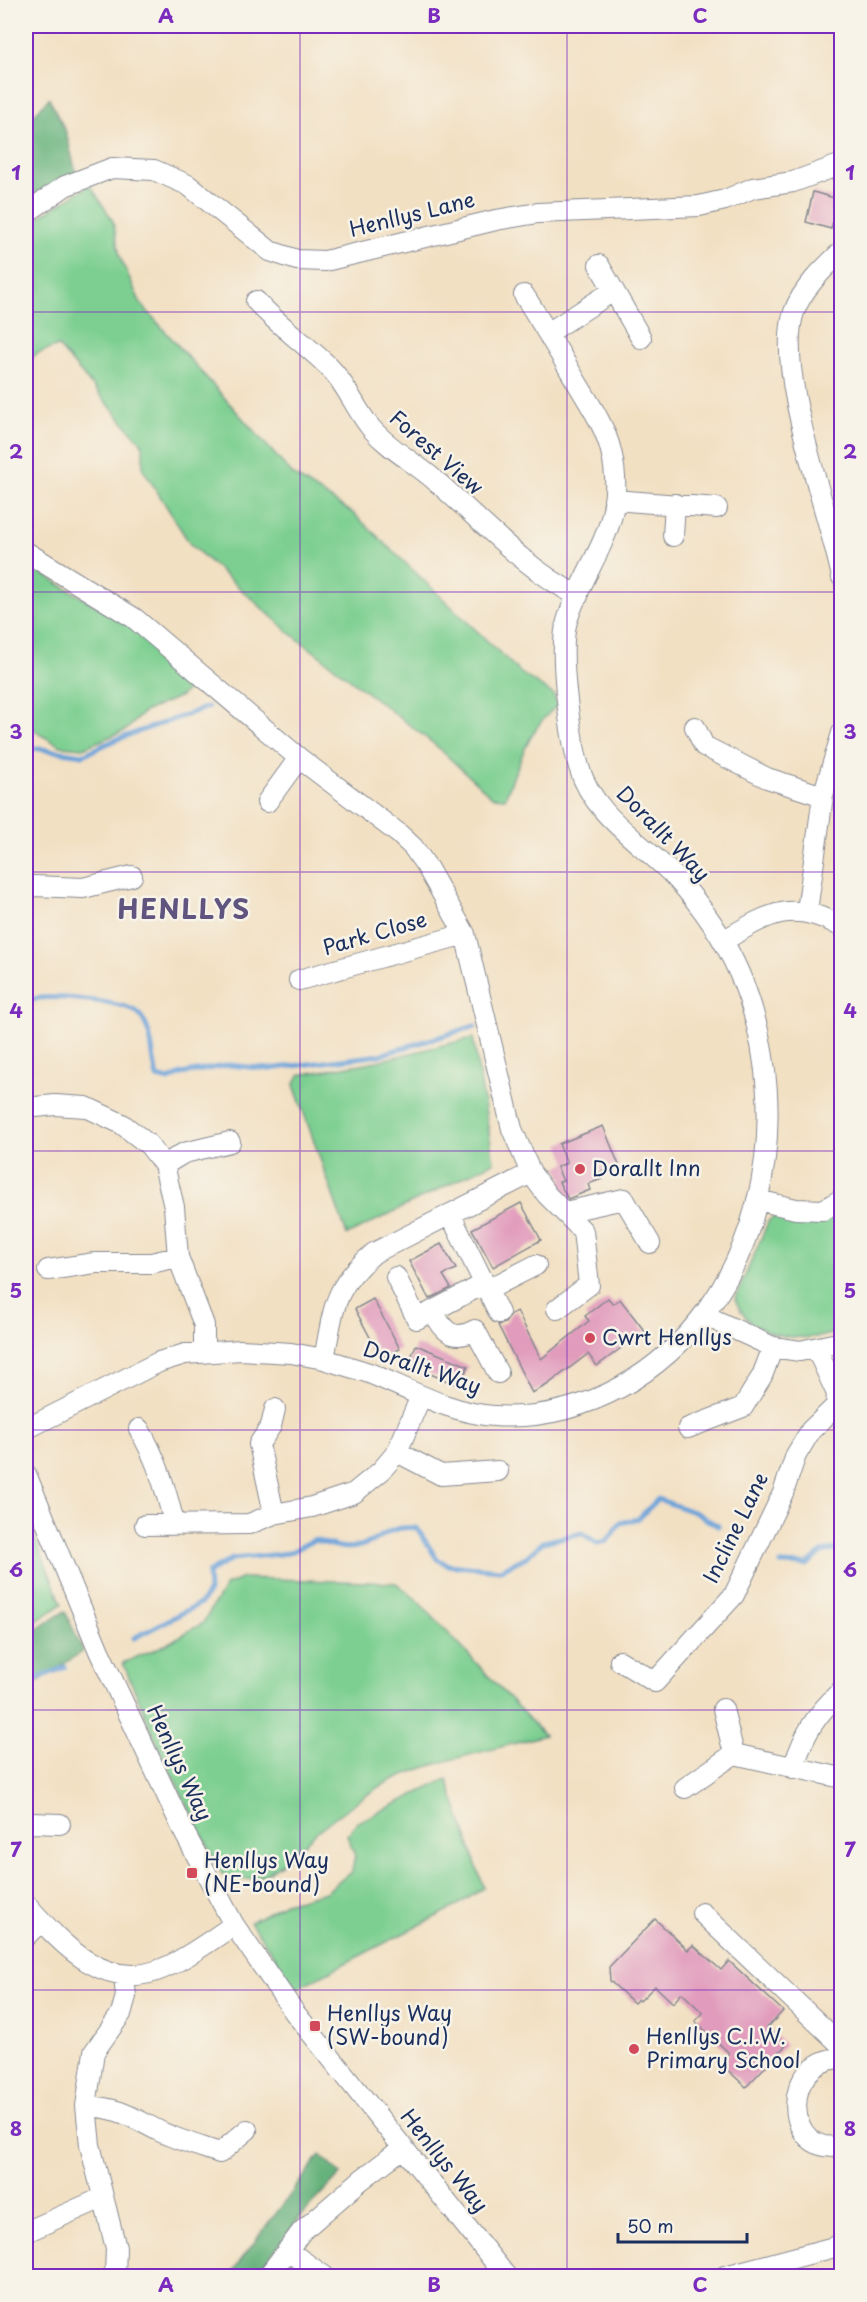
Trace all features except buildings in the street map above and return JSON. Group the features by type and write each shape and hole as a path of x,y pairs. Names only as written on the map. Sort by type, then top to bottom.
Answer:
{"street":[{"name":"Henllys Lane","path":"26,213 65,186 112,168 154,170 188,185 270,251 297,260 325,261 496,220 538,213 699,206 725,200 753,188 793,182 842,164"},
{"path":"842,251 815,279 798,304 790,331 790,359 797,399 842,577"},
{"path":"598,265 641,338"},
{"path":"548,333 613,291"},
{"name":"Dorallt Way","path":"26,1429 159,1362 204,1352 242,1350 291,1353 324,1359 367,1372 421,1396 492,1416 566,1411 607,1395 648,1372 678,1346 706,1316 731,1273 757,1200 765,1164 768,1112 767,1070 751,1003 723,941 675,877 618,825 595,799 580,770 563,643 568,619 609,529 614,500 611,449 600,421 524,295"},
{"name":"Forest View","path":"255,301 282,329 329,367 370,427 402,457 436,481 506,547 550,581 578,596"},
{"path":"614,500 717,507"},
{"path":"673,536 675,504"},
{"path":"26,552 134,618 299,758 412,847 447,899 465,934 512,1130 531,1173 547,1195 583,1231 589,1285 557,1309"},
{"path":"695,727 704,746 767,778 823,796"},
{"path":"807,911 823,796 842,733"},
{"path":"267,802 299,758"},
{"path":"26,889 34,886 83,888 132,876"},
{"path":"723,941 755,922 779,912 807,911 842,927"},
{"name":"Park Close","path":"299,980 465,934"},
{"path":"26,1108 55,1105 86,1107 122,1124 149,1145 164,1165 174,1207 178,1257 204,1325 204,1352"},
{"path":"164,1165 184,1153 231,1142"},
{"path":"324,1359 342,1285 357,1267 374,1253 531,1173"},
{"path":"565,1212 624,1199 650,1243"},
{"path":"757,1200 796,1209 823,1210 842,1199"},
{"path":"450,1214 499,1313"},
{"path":"48,1270 95,1263 151,1263 178,1257"},
{"path":"396,1276 417,1319 536,1265"},
{"path":"433,1311 444,1330 449,1334 458,1336 475,1330 498,1373"},
{"path":"706,1316 773,1347 800,1351 842,1342"},
{"path":"688,1428 743,1407 762,1376 773,1347"},
{"name":"Incline Lane","path":"620,1661 655,1682 734,1595 783,1493 796,1455 811,1430 836,1406 837,1394 816,1348"},
{"path":"145,1525 249,1524 274,1514 312,1507 354,1493 381,1471 397,1452 421,1396"},
{"path":"274,1514 260,1444 271,1426 275,1409"},
{"path":"139,1430 152,1451 174,1523"},
{"path":"397,1452 441,1474 498,1471"},
{"name":"Henllys Way","path":"26,1474 99,1651 185,1834 234,1925 301,2021 506,2277"},
{"path":"793,1768 805,1732 821,1708 842,1690"},
{"path":"723,1710 734,1754"},
{"path":"685,1788 734,1754 842,1778"},
{"path":"26,1825 60,1824"},
{"path":"26,1904 82,1960 102,1971 124,1976 147,1974 166,1968 234,1925"},
{"path":"702,1913 842,2046"},
{"path":"26,1936 41,1921"},
{"path":"116,2277 116,2248 90,2145 86,2106 94,2052 121,2014 126,1996 124,1976"},
{"path":"842,2058 827,2062 811,2072 803,2079 795,2098 797,2119 810,2137 827,2147 842,2145"},
{"path":"86,2106 108,2107 131,2115 164,2133 220,2153 247,2130"},
{"path":"268,2277 302,2231 332,2204 404,2148"},
{"path":"26,2232 102,2199"},
{"path":"725,2277 842,2245"},
{"path":"287,2250 324,2277"}],"green space":[{"path":"49,98 66,132 76,173 26,201 26,124"},
{"path":"90,185 113,221 120,257 141,304 293,475 353,513 521,673 554,695 557,706 547,715 532,736 505,798 492,797 434,744 290,633 190,544 143,469 143,445 58,346 38,353 26,362 26,225"},
{"path":"26,564 133,628 197,681 181,696 144,712 126,730 83,748 61,746 39,734 26,721"},
{"path":"473,1038 494,1162 347,1235 294,1085 299,1075 378,1061"},
{"path":"837,1211 842,1218 841,1331 812,1337 796,1337 766,1331 753,1323 742,1313 735,1299 769,1220 775,1217 821,1217"},
{"path":"26,1517 62,1604 26,1628"},
{"path":"243,1578 396,1583 416,1599 544,1735 447,1761 390,1781 339,1814 278,1866 265,1874 251,1879 237,1879 222,1874 165,1761 123,1663 165,1645 203,1623 226,1585"},
{"path":"65,1611 83,1651 26,1690 26,1636"},
{"path":"447,1779 484,1888 453,1908 297,1988 250,1922 285,1903 326,1892 352,1871 355,1856 347,1835 358,1822"},
{"path":"320,2155 341,2174 302,2215 255,2276 229,2276"}],"waterway":[{"path":"26,747 83,755 115,740 208,707"},
{"path":"26,1005 38,998 60,998 91,1000 132,1009 139,1014 147,1028 157,1077 169,1080 181,1074 229,1065 269,1069 380,1055 475,1026"},
{"path":"134,1638 201,1603 209,1591 208,1573 232,1559 289,1553 314,1540 348,1548 369,1543 398,1529 417,1528 437,1559 448,1565 500,1570 526,1557 543,1542 582,1533 597,1543 607,1541 620,1523 638,1519 658,1499 696,1513 718,1526"},
{"path":"781,1564 807,1565 822,1552 842,1548"},
{"path":"26,1683 65,1667"}],"place":[{"name":"Dorallt Inn","path":"580,1169"},
{"name":"Cwrt Henllys","path":"590,1338"},
{"name":"Henllys Way (NE-bound)","path":"192,1873"},
{"name":"Henllys Way (SW-bound)","path":"315,2026"},
{"name":"Henllys C.I.W. Primary School","path":"634,2049"}],"district":[{"name":"HENLLYS","path":"184,910"}]}
